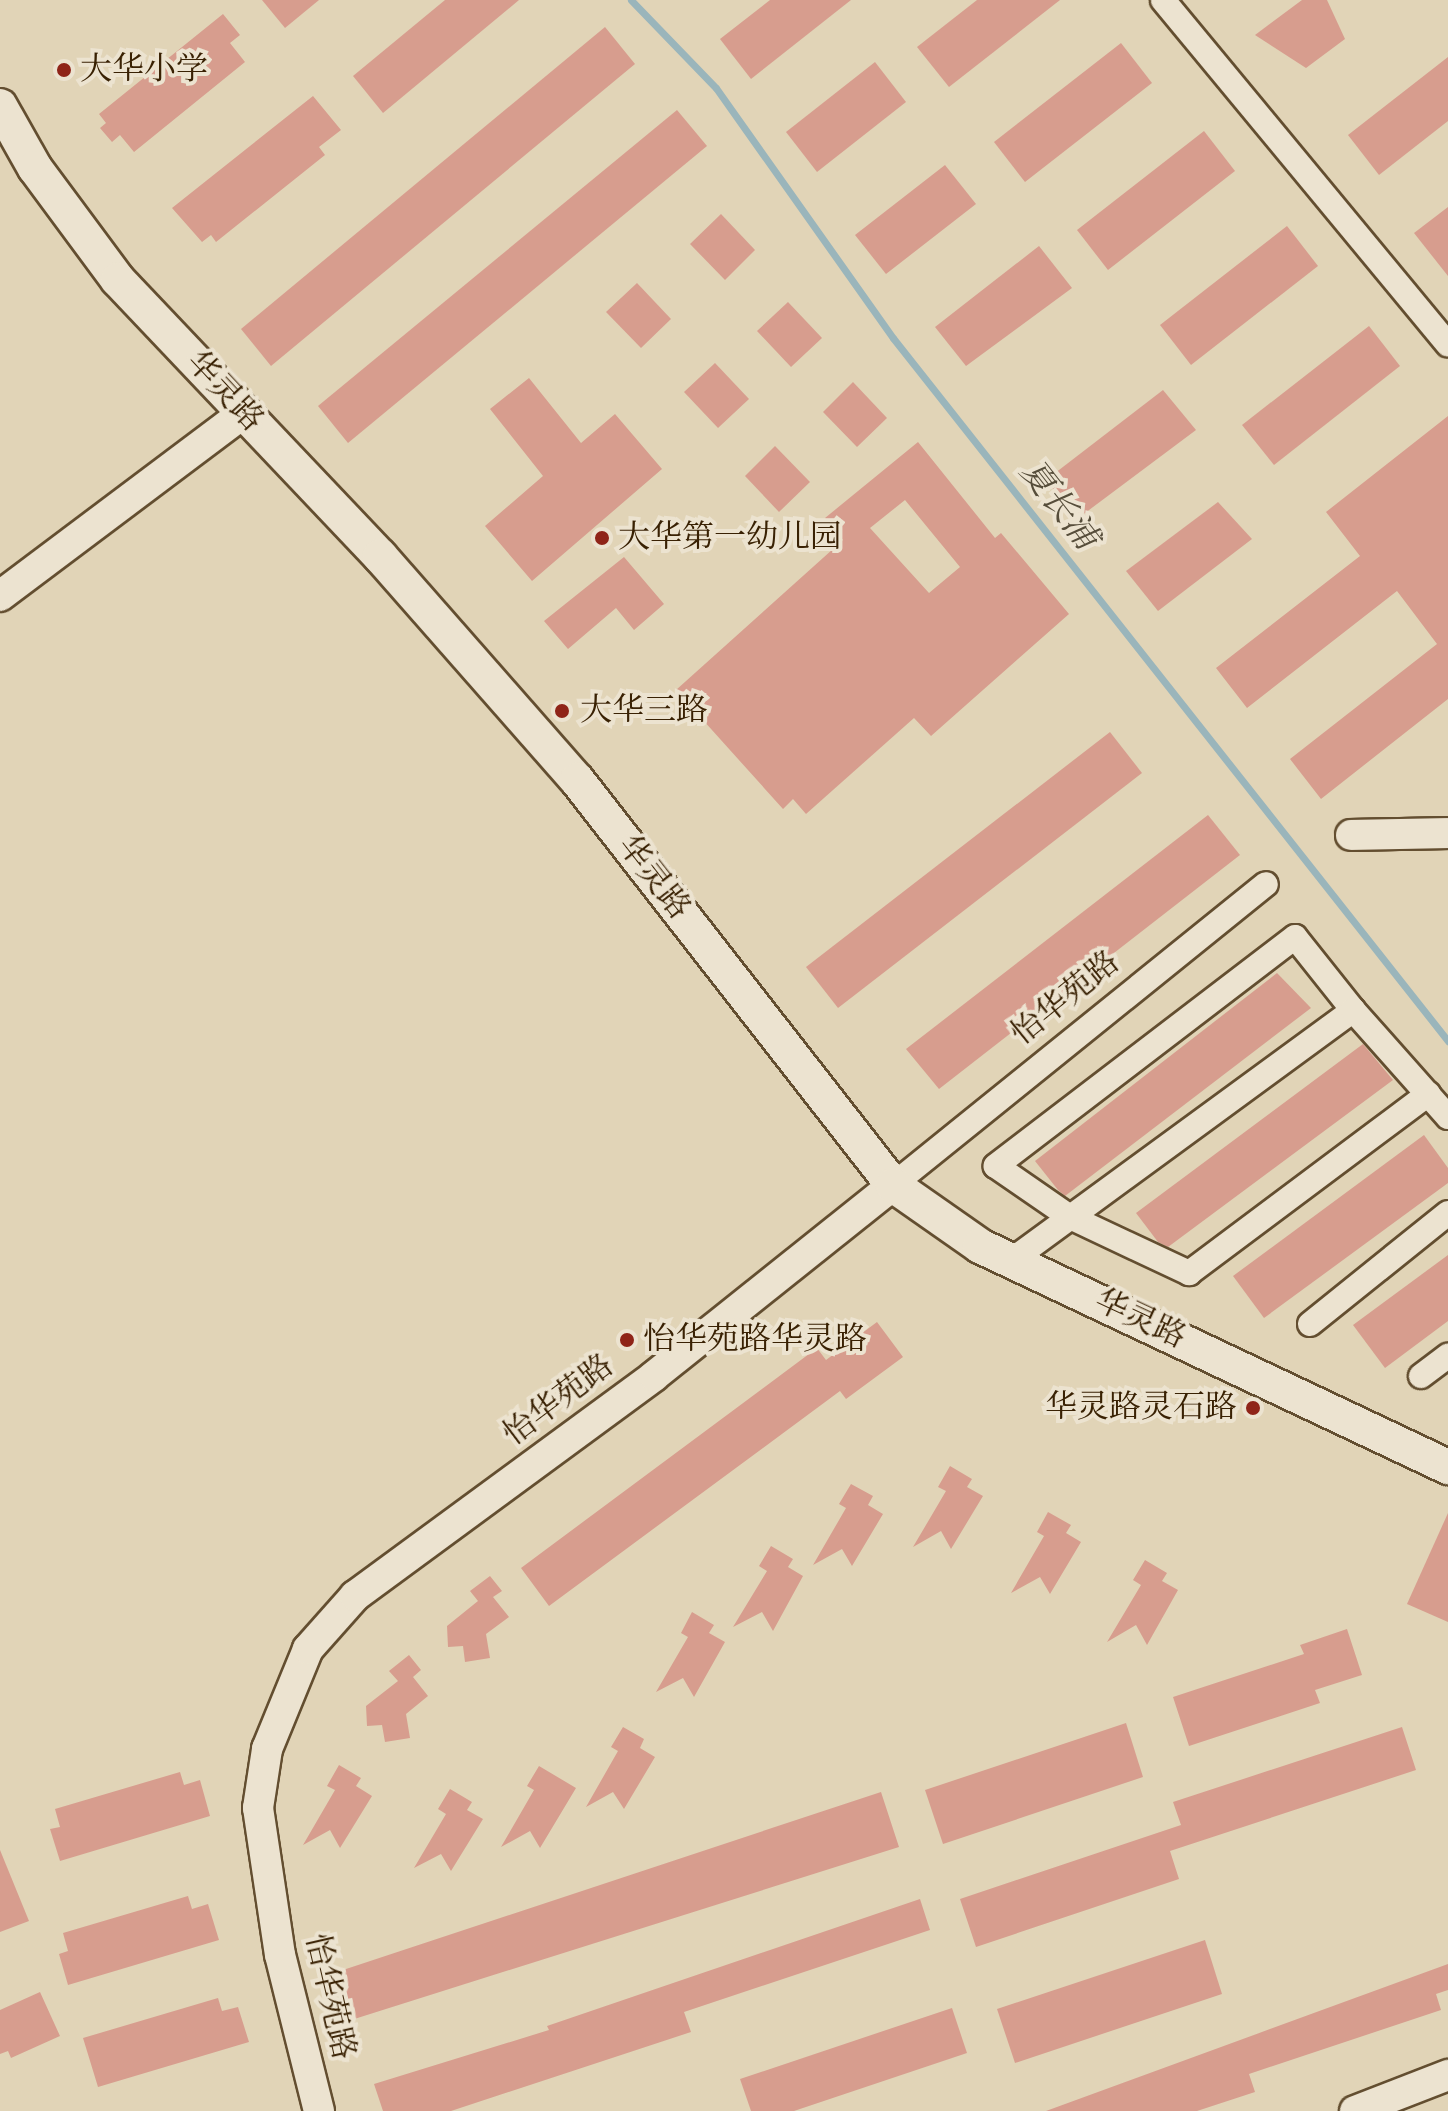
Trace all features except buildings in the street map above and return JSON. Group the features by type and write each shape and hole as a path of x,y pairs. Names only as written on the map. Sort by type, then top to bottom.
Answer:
{"main road":[{"name":"华灵路","path":"0,106 35,168 118,280 380,556 577,780 893,1185 980,1246 1448,1467"}],"street":[{"path":"1163,0 1448,345"},
{"path":"0,596 244,413"},
{"path":"1351,835 1448,833"},
{"name":"怡华苑路","path":"319,2111 280,1955 258,1808 267,1749 308,1649 355,1596 654,1376 1266,884"},
{"path":"1428,1094 1189,1273 1070,1217 996,1166 1295,937 1353,1010 1428,1094 1448,1117"},
{"path":"1012,1260 1353,1010"},
{"path":"1310,1324 1448,1213"},
{"path":"1421,1376 1448,1356"},
{"path":"1355,2111 1448,2075"}],"waterway":[{"name":"夏长浦","path":"631,0 716,88 893,338 1448,1041"}],"place":[{"name":"大华小学","path":"64,70"},
{"name":"大华第一幼儿园","path":"602,538"},
{"name":"大华三路","path":"562,711"},
{"name":"怡华苑路华灵路","path":"627,1340"},
{"name":"华灵路灵石路","path":"1253,1408"}]}
